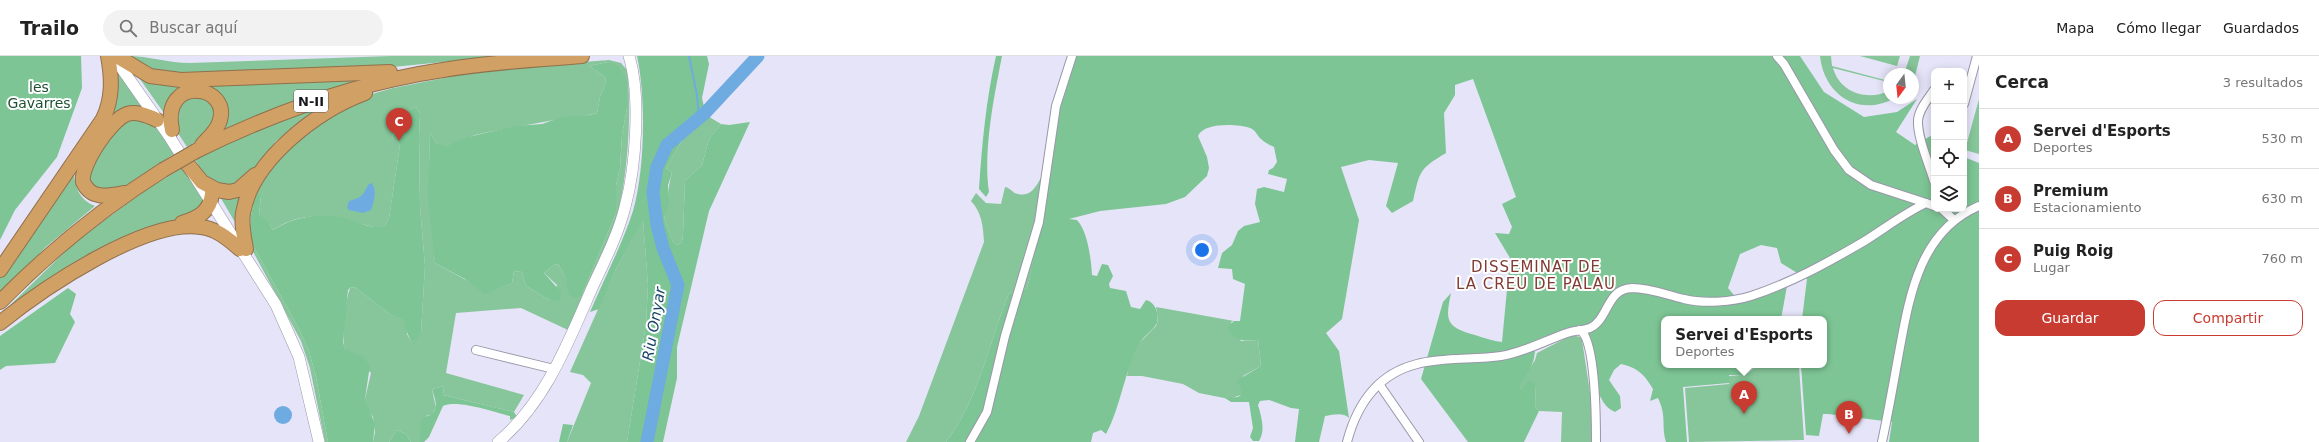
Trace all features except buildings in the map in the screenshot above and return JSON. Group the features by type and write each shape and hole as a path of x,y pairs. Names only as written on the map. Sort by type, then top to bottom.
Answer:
{"highway":[{"path":"0,270 103,118 108,106 115,56 150,76 181,80 357,75 429,68 452,68"},
{"name":"N-II","path":"0,302 60,243 128,192 196,151 243,128 311,101 377,83 433,71 498,62 582,56"},
{"path":"210,195 238,190 267,164 288,141 333,108 360,95 416,80 433,71"},
{"path":"172,130 170,116 178,97 193,90 202,90 211,95 220,107 220,122 213,134 196,151"},
{"path":"128,192 104,197 92,193 83,182 85,166 107,132 122,117 132,113 157,120"},
{"path":"185,161 210,195"},
{"path":"243,249 242,228 245,205 256,181 267,164"},
{"path":"0,323 30,299 70,274 160,230 201,215 210,195"},
{"path":"160,230 185,226 204,227 223,235 243,249"}],"main road":[{"path":"115,56 185,161"},
{"path":"115,56 172,130 263,283 286,325 299,357 319,442"},
{"path":"498,442 531,407 554,369 599,274 625,206 630,178 637,100 629,56"}],"street":[{"path":"970,442 987,412 997,378 1004,336 1039,222 1056,106 1072,56"},
{"path":"1777,56 1788,70 1834,150 1849,170 1870,185 1930,205"},
{"path":"1967,84 1977,56"},
{"path":"1931,94 1924,104 1918,119 1919,130 1933,176"},
{"path":"1347,442 1358,408 1379,384 1400,370 1418,364 1500,356 1528,350 1565,333 1591,327 1599,320 1612,298 1619,291 1631,288 1660,292 1686,300 1725,301 1748,297 1784,285 1864,241 1907,212 1930,205"},
{"path":"1882,442 1916,278 1932,245 1954,220 1979,206"},
{"path":"1945,212 1954,220"},
{"path":"1580,330 1588,338 1596,391 1596,442"},
{"path":"476,350 554,369"},
{"path":"1379,384 1418,442"}],"green space":[{"name":"les Gavarres","path":"0,56 81,56 82,88 57,157 15,210 0,240"},
{"path":"127,56 190,63 391,56 503,56 383,68 194,76 154,71"},
{"path":"637,56 707,56 709,64 702,98 706,115 685,135 666,168 672,173 668,185 669,203 664,218 673,242 678,245 682,242 683,234 685,181 702,165 709,139 721,124 729,125 750,122 709,211 677,347 677,378 663,442 627,442 646,324 648,285 643,220 616,269 599,309 590,312 624,236 633,211 637,194 642,155 643,112"},
{"path":"996,56 1002,56 988,141 987,159 989,192 986,197 979,189 980,172 987,106"},
{"path":"1072,56 1800,56 1824,92 1864,117 1897,112 1909,104 1914,104 1896,132 1915,145 1931,136 1931,212 1967,212 1967,158 1979,163 1979,442 1889,442 1892,422 1828,414 1823,414 1819,436 1806,435 1801,368 1827,368 1827,316 1802,316 1807,279 1781,263 1777,248 1761,245 1740,254 1728,288 1738,300 1787,286 1782,316 1661,316 1661,368 1753,368 1743,376 1729,375 1729,383 1683,387 1687,442 1666,442 1662,410 1658,398 1650,401 1653,389 1647,379 1632,367 1621,364 1614,370 1609,380 1620,396 1621,408 1615,412 1607,406 1601,397 1594,374 1587,326 1578,326 1534,342 1535,355 1533,361 1529,371 1519,387 1522,389 1529,380 1536,384 1535,407 1539,411 1524,442 1468,442 1421,379 1443,302 1451,293 1448,316 1453,326 1465,332 1502,342 1510,258 1495,233 1509,234 1512,227 1502,204 1516,197 1473,79 1455,85 1455,95 1444,113 1446,153 1430,163 1422,172 1417,183 1413,201 1392,213 1386,206 1398,163 1369,160 1341,167 1359,220 1342,319 1326,333 1339,351 1349,418 1341,414 1325,416 1319,442 1295,442 1299,409 1291,408 1269,400 1260,401 1258,405 1263,428 1259,441 1253,441 1250,437 1253,428 1249,402 1231,402 1225,398 1238,397 1241,395 1241,388 1236,381 1261,366 1258,340 1240,340 1233,336 1227,328 1234,321 1240,321 1245,284 1233,279 1232,269 1218,268 1222,253 1232,245 1238,231 1244,226 1260,222 1255,204 1257,189 1264,187 1284,192 1287,179 1268,174 1269,170 1273,168 1277,162 1274,147 1260,138 1252,129 1222,125 1207,128 1201,131 1198,136 1207,157 1209,168 1207,176 1185,197 1166,204 1100,211 1069,219 1077,220 1084,231 1090,254 1092,275 1097,276 1102,264 1108,265 1113,276 1109,284 1110,288 1126,291 1131,307 1140,309 1146,300 1149,301 1156,309 1158,316 1157,323 1141,341 1134,355 1106,434 1101,430 1093,433 1091,442 946,442 967,408 1009,293 1027,288 1037,243 1051,128 1058,99"},
{"path":"1820,56 1831,56 1832,66 1883,79 1883,81 1833,68 1842,84 1848,89 1863,95 1883,93 1883,104 1869,105 1857,104 1846,99 1836,92 1828,82 1823,70"},
{"path":"1860,56 1900,56 1897,66"},
{"path":"1910,56 1920,56 1917,68 1906,68"},
{"path":"609,60 621,63 627,70 629,121 627,161 618,212 608,242 568,330 521,308 456,313 446,373 524,395 514,412 443,395 444,386 432,389 436,408 432,414 426,416 419,442 411,442 406,434 397,430 389,442 373,442 375,432 373,417 368,410 365,399 371,373 345,349 344,345 347,298 351,287 356,288 391,315 401,317 406,322 407,334 411,341 421,333 425,266 420,207 420,114 416,107 401,113 392,137 400,145 389,218 385,226 378,228 337,218 312,216 299,218 273,230 270,225 259,215 261,196 254,205 250,217 251,242 299,329 309,351 316,377 328,442 325,442 310,368 301,341 249,244 246,220 258,184 287,147 307,128 365,96 393,88 490,69","holes":["608,62 627,80 627,108 622,135 620,168 616,185 616,213 582,295 569,289 565,276 558,264 554,265 544,273 557,285 551,301 526,286 522,272 514,271 512,283 488,292 435,263 429,176 430,133 437,144 446,146 475,135 597,113 600,97 606,82 605,77 589,66"]},
{"path":"608,62 619,67 627,80 627,108 622,135 620,168 616,185 616,213 582,295 575,298 569,295 565,276 558,264 554,265 544,273 561,292 560,300 551,301 526,286 522,272 514,271 512,283 485,294 465,279 435,263 428,199 430,133 437,144 447,146 468,137 515,126 542,124 562,117 597,113 600,97 606,82 605,77 589,66"},
{"path":"113,65 144,109 108,117"},
{"path":"135,72 191,84 171,96 166,116"},
{"path":"365,79 296,100 220,132 225,118 197,85"},
{"path":"205,96 218,113 207,135 187,147 174,127 181,98"},
{"path":"339,98 307,118 276,141 249,177 227,188 205,177 195,159 268,124"},
{"path":"1979,99 1979,154 1967,151 1967,143"},
{"path":"416,107 420,114 420,207 425,266 421,333 418,339 411,341 405,328 405,322 401,318 391,315 356,288 351,287 348,290 343,342 345,349 363,357 370,365 365,399 375,424 373,442 328,442 316,377 309,351 299,329 251,242 251,212 257,195 261,195 259,215 267,220 273,230 298,219 315,216 334,216 374,227 385,226 389,218 400,145 392,137 401,113"},
{"path":"706,115 721,124 709,139 702,165 685,181 683,234 682,242 678,245 673,242 664,218 672,173 666,168 685,135"},
{"path":"131,118 157,126 174,154 122,188 104,194 90,185 89,172 94,162 118,127"},
{"path":"183,167 206,203 187,218 155,226 0,315 75,242 143,192"},
{"path":"1047,169 1036,258 1027,288 1009,293 967,408 946,442 906,442 919,416 984,242 980,215 971,201 976,193 986,203 1001,204 1005,187 1009,188 1014,193 1028,193 1036,187"},
{"path":"74,173 79,193 82,197 95,206 47,246 0,292 0,278"},
{"path":"246,191 239,229 219,195"},
{"path":"643,219 648,285 646,324 627,442 567,442 591,383 583,375 570,372 616,269"},
{"path":"68,288 76,294 70,314 75,322 55,363 6,366 0,370 0,336"},
{"path":"1156,307 1234,321 1231,322 1241,341 1258,340 1261,366 1243,376 1241,395 1229,399 1199,393 1183,384 1142,376 1127,376 1129,365 1139,343 1156,326 1158,320"},
{"path":"1572,335 1580,337 1582,340 1592,406 1592,442 1561,442 1562,412 1539,411 1535,407 1536,384 1522,389 1518,387 1535,360 1537,353"},
{"path":"1754,368 1799,368 1804,440 1689,442 1685,388 1729,384 1729,376 1744,376"},
{"path":"444,386 443,395 514,412 517,417 510,420 510,416 485,409 466,405 449,404 443,406 429,437 424,442 419,442 422,419 434,412 436,406 432,389"},
{"path":"563,424 573,425 567,442 559,442"},
{"path":"397,430 406,434 411,442 389,442"}],"water":[{"path":"372,183 375,193 371,210 363,213 349,210 347,208 349,201 360,197 369,184"},
{"path":"283,406 289,409 292,415 289,421 283,424 277,421 274,415 277,409"}],"waterway":[{"path":"689,56 697,95 699,119"},
{"name":"Riu Onyar","path":"647,442 678,285 663,248 657,225 653,192 657,167 667,145 705,113 758,56"}],"place":[{"name":"Puig Roig","path":"399,141"},
{"name":"Servei d'Esports","path":"1744,414"},
{"name":"Premium","path":"1849,434"}],"district":[{"name":"DISSEMINAT DE LA CREU DE PALAU","path":"1536,276"}]}
